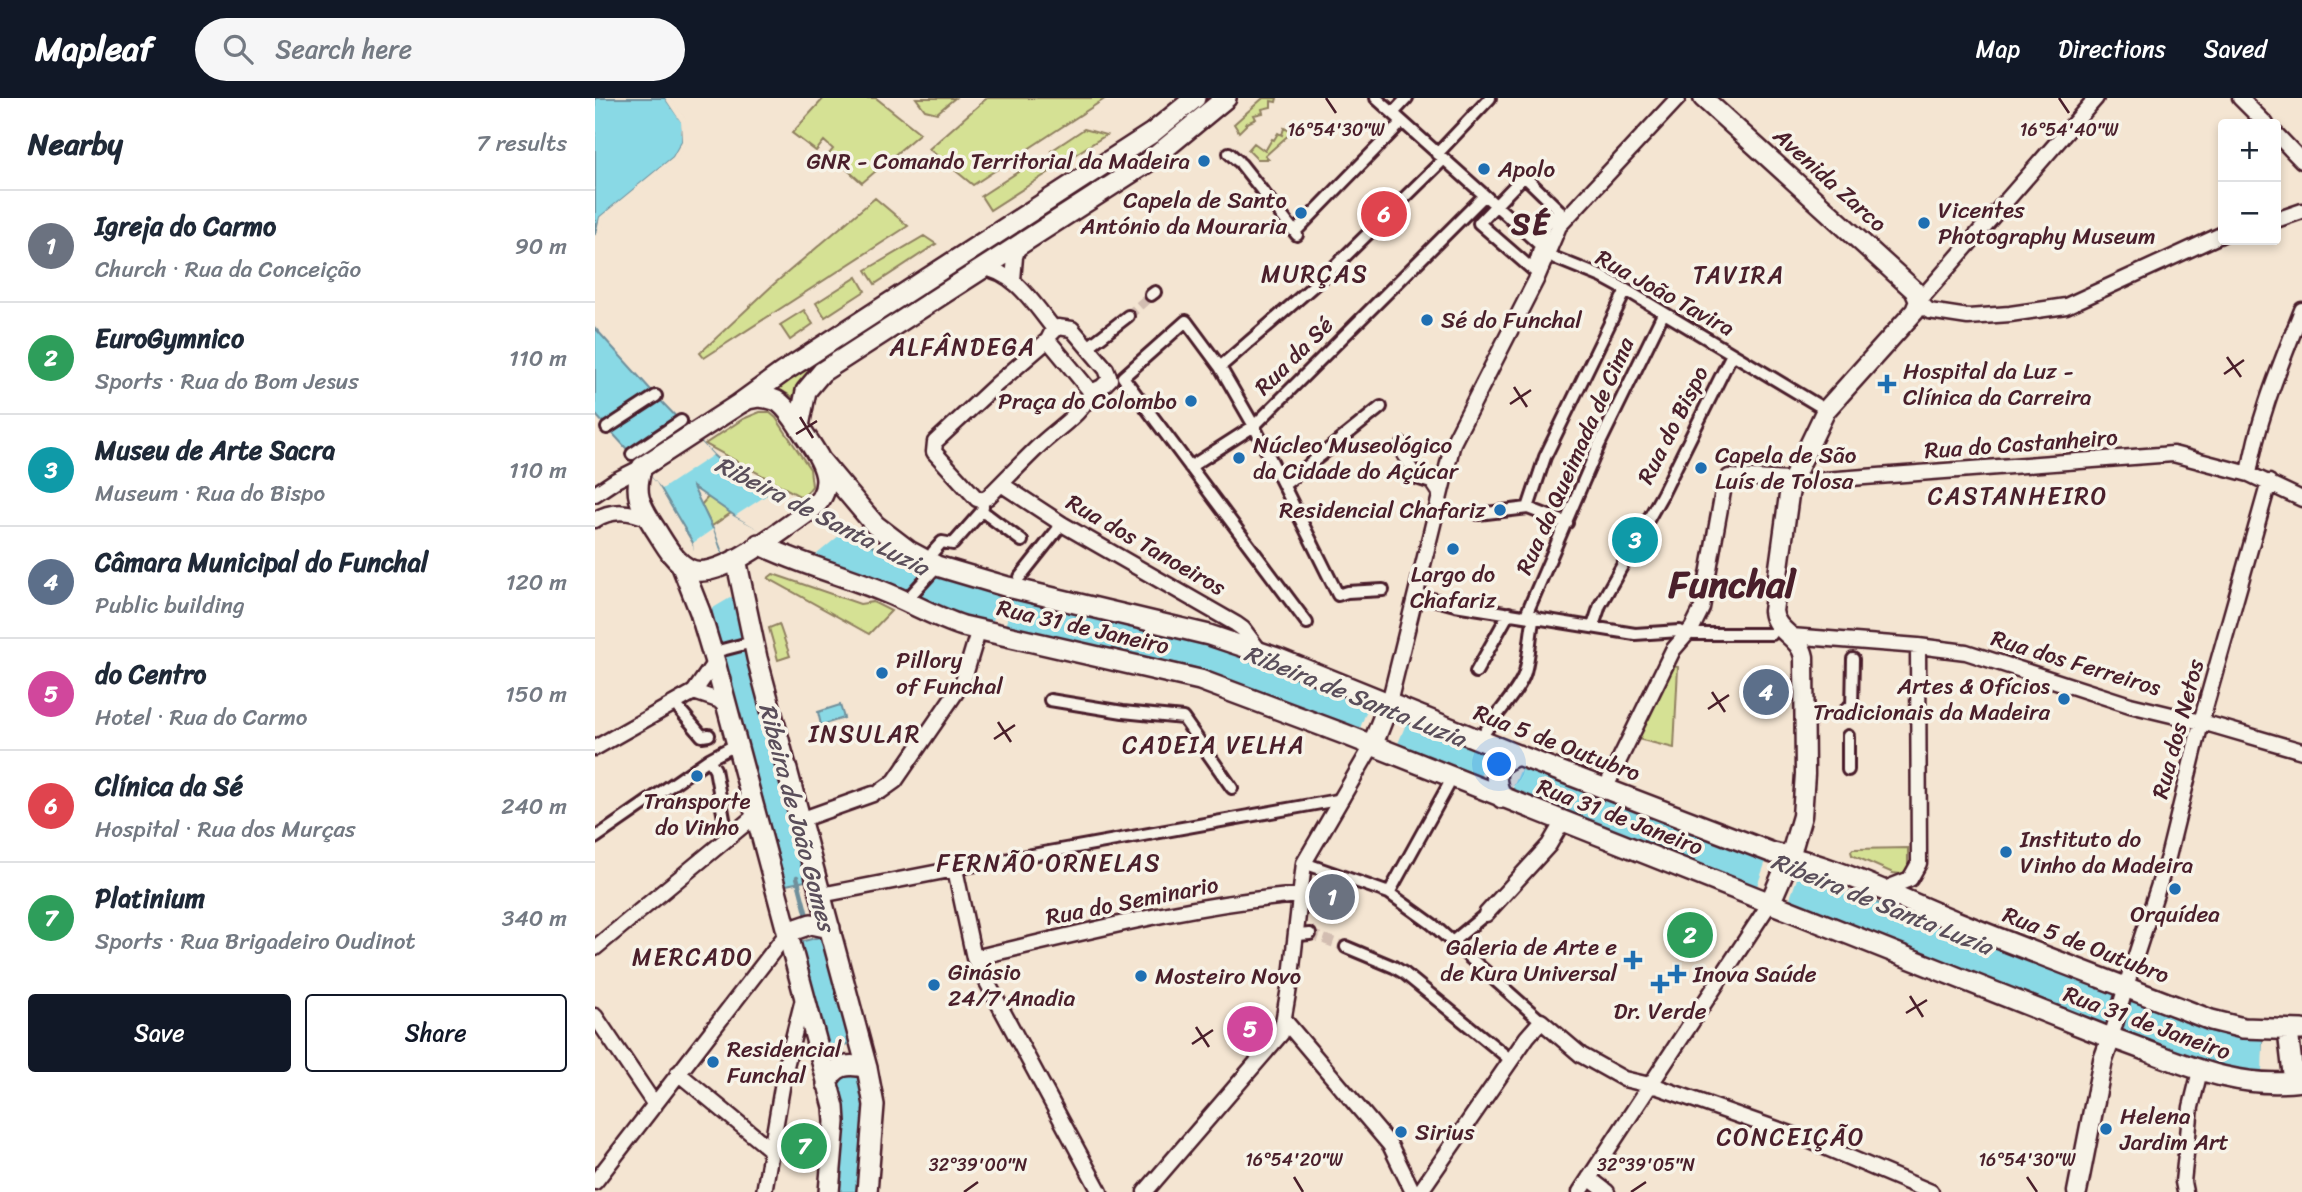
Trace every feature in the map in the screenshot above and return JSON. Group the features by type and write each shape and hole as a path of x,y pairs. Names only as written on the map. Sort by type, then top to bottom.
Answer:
{"main road":[{"path":"739,404 783,372 1152,133 1195,98"},
{"path":"799,426 806,391 823,372 1151,160 1226,98"},
{"path":"689,568 707,571 731,562 809,512 819,503 825,491 826,478 821,461 788,410 773,399 748,399 687,427 637,460 638,499 649,519 689,568 700,612 719,656 728,708 720,738 757,814 792,930 803,998 830,1078 835,1122 829,1192"},
{"name":"Rua 5 de Outubro","path":"821,461 875,525 909,551 937,566 1008,587 1209,635 1261,653 1513,757 1773,853 1787,862 1882,890 2211,1020 2243,1028 2295,1031"},
{"name":"Rua 31 de Janeiro","path":"766,540 797,562 884,592 935,617 1200,680 1374,742 1500,792 1563,821 1771,899 2111,1038 2200,1071 2228,1079 2265,1084 2298,1081"},
{"path":"731,562 821,895 825,926 874,1105 867,1192"},
{"path":"1374,742 1388,707"},
{"path":"1500,792 1496,771 1513,757"},
{"path":"1771,899 1787,862"},
{"path":"792,930 811,924 825,926"},
{"path":"2295,1031 2298,1081"},
{"path":"830,1078 850,1064 863,1066"}],"street":[{"path":"1377,98 1540,245"},
{"path":"1393,113 1407,98"},
{"path":"1220,367 1326,275 1440,157 1490,98"},
{"path":"1388,707 1453,443 1536,279 1559,226 1678,98"},
{"name":"Avenida Zarco","path":"1703,98 1914,290 1919,301"},
{"path":"1787,862 1802,817 1805,774 1804,657 1798,642 1782,635 1773,611 1792,481 1826,410 1915,311 1919,301 2096,98"},
{"path":"2240,98 2261,119"},
{"path":"1236,159 1296,234 1402,122"},
{"path":"2281,139 2302,161"},
{"path":"1524,176 1559,211 1546,225 1533,270 1479,223 1495,206 1524,176"},
{"name":"Rua da Sé","path":"1190,467 1254,426 1484,196"},
{"path":"2281,218 2302,211"},
{"path":"1501,242 1517,225"},
{"path":"1919,301 1929,311 1968,317 2066,306 2218,236"},
{"path":"1013,280 1015,257 1020,244"},
{"name":"Rua João Tavira","path":"1555,258 1626,290 1826,410"},
{"path":"982,268 1013,280 1091,392"},
{"path":"1528,508 1545,457 1626,290"},
{"path":"2249,474 2251,457 2277,369 2302,310"},
{"name":"Rua da Queimada de Cima","path":"1485,732 1525,673 1530,616 1599,445 1663,314"},
{"path":"1088,347 1128,316"},
{"path":"1307,623 1123,377 1186,321 1220,367 1254,426 1338,595 1383,590"},
{"path":"943,548 981,505 988,497 1087,403 1091,392 1110,379 1106,369 1072,329 1058,327 935,442 934,452 981,505 1023,541"},
{"name":"Rua do Bispo","path":"1593,626 1599,605 1662,495 1732,354"},
{"path":"607,428 656,396"},
{"path":"1284,485 1381,407"},
{"path":"1403,444 1403,455 1419,480 1431,483 1439,495"},
{"name":"Rua do Castanheiro","path":"1605,789 1673,650 1692,628 1702,608 1726,480 1733,476 1792,481 2173,454 2249,474 2302,499"},
{"path":"595,494 616,480 637,460"},
{"name":"Rua dos Netos","path":"2111,1038 2168,857 2201,722 2269,482"},
{"name":"Rua dos Tanoeiros","path":"1001,484 1062,524 1236,624 1261,653"},
{"path":"1478,514 1528,508 1567,523"},
{"path":"595,520 617,512 649,519"},
{"path":"1020,577 1062,524"},
{"path":"911,595 931,573"},
{"path":"1421,596 1455,605 1635,634 1680,631"},
{"path":"1476,672 1509,613"},
{"path":"800,820 877,793 895,781 963,682 979,629"},
{"name":"Rua dos Ferreiros","path":"1693,634 1782,635 1966,652 2130,705 2302,751"},
{"path":"595,748 694,692 719,656 745,644"},
{"path":"1882,890 1910,879 1919,863 1918,646"},
{"path":"1847,708 1852,708 1853,659"},
{"path":"694,692 718,700 728,708"},
{"path":"1050,699 1183,718 1232,788"},
{"path":"595,838 709,759 720,738 702,736 680,710"},
{"path":"1848,736 1848,770"},
{"path":"1145,1192 1281,1034 1303,934 1300,895 1304,863 1374,742"},
{"path":"709,759 715,769 725,824"},
{"path":"1389,892 1448,786"},
{"path":"821,895 1245,811 1343,799"},
{"path":"595,948 757,814"},
{"path":"1452,942 1486,914 1549,845 1563,821"},
{"path":"1304,863 1389,892 1452,942 1571,1047 1599,1066 1625,1079 1650,1085 1808,1140 1931,1192"},
{"path":"955,869 974,958 1100,1192"},
{"name":"Rua do Seminario","path":"974,958 1113,924 1300,895"},
{"path":"1580,1192 1771,899"},
{"path":"595,1182 792,930"},
{"path":"1346,947 1394,967 1512,1061"},
{"path":"764,1192 785,1070 803,998"},
{"path":"595,1016 655,1105"},
{"path":"1285,1021 1390,1145 1412,1192"},
{"path":"1420,1192 1527,1037 1541,1021"},
{"path":"2077,1192 2103,1060 2111,1038"},
{"path":"2185,1192 2183,1182 2191,1107 2200,1071"},
{"path":"678,1073 770,1149"},
{"path":"1589,1178 1607,1192"}],"green space":[{"path":"824,98 876,98 920,133 862,183 832,156 825,159 833,149 824,141 816,151 792,133"},
{"path":"916,98 955,98 937,113 925,110"},
{"path":"987,98 1106,98 973,185 929,149"},
{"path":"1263,98 1277,98 1276,102 1271,101 1271,107 1254,115 1256,119 1245,124 1239,132 1234,124"},
{"path":"1184,118 1187,122 1171,135 986,256 984,252"},
{"path":"1284,128 1292,132 1265,156 1268,159 1257,159 1248,150 1254,143 1265,151 1278,133 1282,135"},
{"path":"1084,129 1106,135 1060,164 1051,151"},
{"path":"1041,157 1051,171 990,210 981,196"},
{"path":"875,198 908,226 704,358 700,353 774,284"},
{"path":"924,236 936,244 875,284 866,270"},
{"path":"965,263 968,267 815,366 802,379 793,397 777,388 777,386"},
{"path":"857,277 865,291 825,317 816,303"},
{"path":"804,310 813,324 790,340 780,325"},
{"path":"760,412 769,412 776,418 810,469 812,486 803,498 705,444 743,419"},
{"path":"708,497 731,513 712,526 701,505"},
{"path":"773,574 860,604 873,602 891,611 869,634 768,578"},
{"path":"779,624 790,656 778,660 769,628"},
{"path":"1671,666 1678,667 1674,748 1638,739"},
{"path":"1908,848 1908,869 1901,874 1852,855 1851,851 1853,849"}],"water":[{"path":"595,98 665,98 682,122 682,141 673,157 600,217 595,235"},
{"path":"595,328 713,455 746,484 915,567 1209,641 1766,861 2025,958 2203,1029 2263,1038 2265,1074 2198,1062 1193,667 962,618 819,559 735,516 693,487 727,565 743,638 810,880 786,885 693,543 657,482 595,414"},
{"path":"840,705 844,718 821,725 818,712"},
{"path":"823,936 852,1043 827,1049 800,942"},
{"path":"846,1071 860,1076 867,1108 860,1192 836,1192 844,1113 836,1082"}],"pier":[{"path":"665,98 670,98 685,120 685,142 675,159 603,219 595,238 600,217 673,157 682,141 681,122"},
{"path":"679,419 713,455 662,489 629,451"},
{"path":"770,493 846,530 811,559 735,516"},
{"path":"713,529 735,595 708,611 693,543"},
{"path":"1000,592 1013,595 1005,628 992,625"},
{"path":"1369,704 1408,719 1397,746 1359,731"},
{"path":"1490,751 1523,764 1511,792 1479,779"},
{"path":"1766,861 1799,873 1789,901 1756,889"},
{"path":"2263,1038 2302,1039 2302,1071 2262,1075"}],"waterway":[{"name":"Ribeira de João Gomes","path":"797,877 808,920"},
{"name":"Ribeira de João Gomes","path":"839,1040 844,1062"}],"tunnel":[{"path":"1128,316 1151,295"},
{"path":"1310,934 1346,947"}],"place":[{"name":"GNR - Comando Territorial da Madeira","path":"1204,161"},
{"name":"Apolo","path":"1484,169"},
{"name":"Capela de Santo António da Mouraria","path":"1301,213"},
{"name":"Clínica da Sé","path":"1384,214"},
{"name":"Vicentes Photography Museum","path":"1924,223"},
{"name":"Sé do Funchal","path":"1427,320"},
{"name":"Hospital da Luz - Clínica da Carreira","path":"1887,384"},
{"name":"Praça do Colombo","path":"1191,401"},
{"name":"Núcleo Museológico da Cidade do Açúcar","path":"1239,458"},
{"name":"Capela de São Luís de Tolosa","path":"1701,468"},
{"name":"Residencial Chafariz","path":"1500,510"},
{"name":"Museu de Arte Sacra","path":"1635,540"},
{"name":"Largo do Chafariz","path":"1453,549"},
{"name":"Pillory of Funchal","path":"882,673"},
{"name":"Câmara Municipal do Funchal","path":"1766,692"},
{"name":"Artes & Ofícios Tradicionais da Madeira","path":"2064,699"},
{"name":"Transporte do Vinho","path":"697,776"},
{"name":"Instituto do Vinho da Madeira","path":"2006,852"},
{"name":"Orquídea","path":"2175,889"},
{"name":"Igreja do Carmo","path":"1332,897"},
{"name":"EuroGymnico","path":"1690,935"},
{"name":"Galeria de Arte e de Kura Universal","path":"1633,960"},
{"name":"Inova Saúde","path":"1677,974"},
{"name":"Mosteiro Novo","path":"1141,976"},
{"name":"Dr. Verde","path":"1660,984"},
{"name":"Ginásio 24/7 Anadia","path":"934,985"},
{"name":"do Centro","path":"1250,1029"},
{"name":"Residencial Funchal","path":"713,1062"},
{"name":"Helena Jardim Art","path":"2106,1129"},
{"name":"Sirius","path":"1401,1132"},
{"name":"Platinium","path":"804,1146"}],"district":[{"name":"SÉ","path":"1531,224"},
{"name":"MURÇAS","path":"1315,274"},
{"name":"TAVIRA","path":"1739,275"},
{"name":"ALFÂNDEGA","path":"963,347"},
{"name":"CASTANHEIRO","path":"2018,496"},
{"name":"Funchal","path":"1732,584"},
{"name":"INSULAR","path":"865,734"},
{"name":"CADEIA VELHA","path":"1214,745"},
{"name":"FERNÃO ORNELAS","path":"1049,863"},
{"name":"MERCADO","path":"693,957"},
{"name":"CONCEIÇÃO","path":"1791,1137"}],"water label":[{"name":"Ribeira de Santa Luzia","path":"822,516"},
{"name":"Ribeira de Santa Luzia","path":"1355,696"},
{"name":"Ribeira de Santa Luzia","path":"1882,904"}]}
